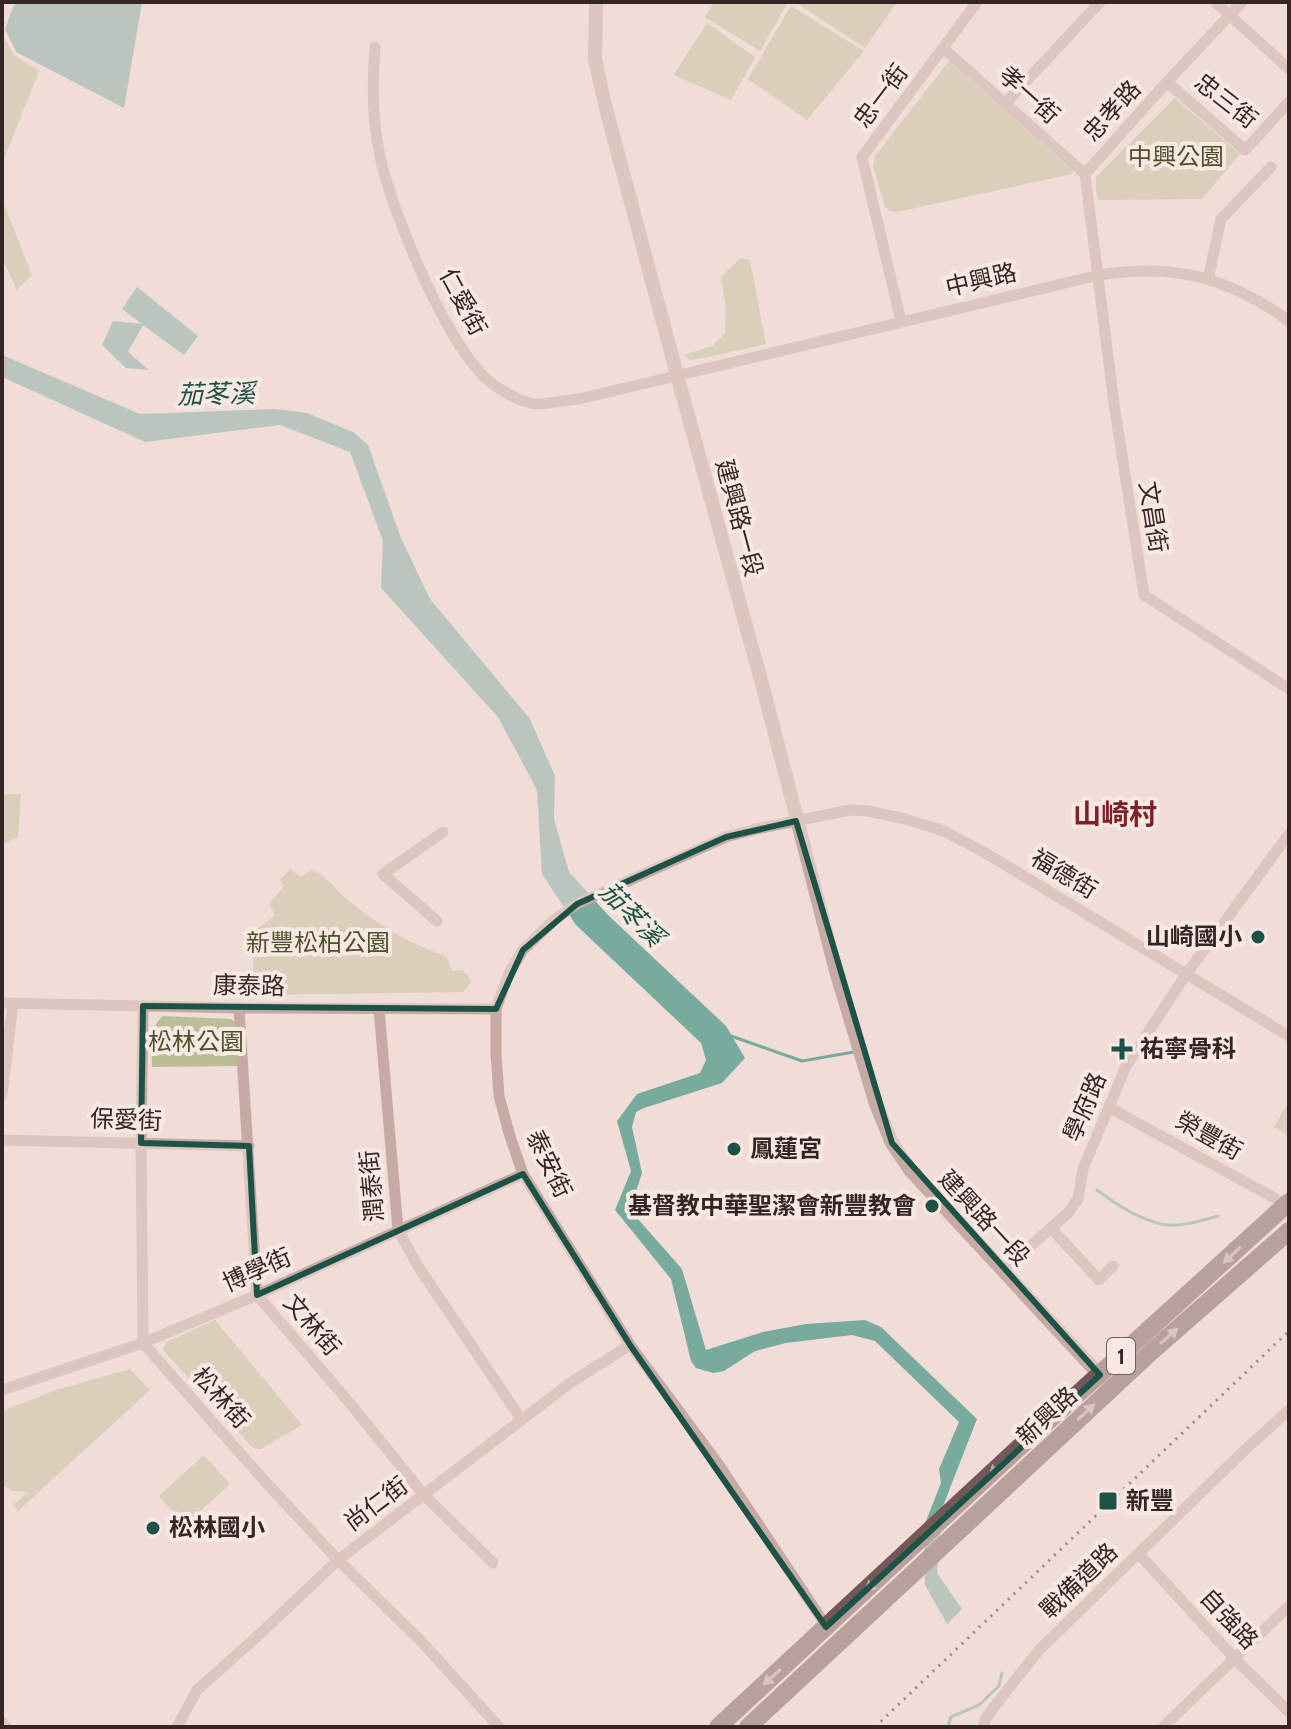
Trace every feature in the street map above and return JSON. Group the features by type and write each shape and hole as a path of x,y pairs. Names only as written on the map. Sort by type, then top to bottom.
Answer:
{"main road":[{"name":"新興路","path":"838,1642 919,1569 1288,1204"},
{"name":"新興路","path":"826,1627 952,1510 1289,1231"},
{"name":"1","path":"718,1727 826,1627"},
{"name":"1","path":"748,1727 838,1642"}],"street":[{"name":"建興路一段","path":"596,2 595,59 605,105 765,695 836,971 876,1104 892,1143 911,1171 1106,1382"},
{"name":"忠一街","path":"901,321 862,157 977,2"},
{"path":"1005,104 1100,2"},
{"path":"1215,2 1289,69"},
{"name":"忠孝路","path":"1099,275 1085,174 1242,2"},
{"name":"仁愛街","path":"375,47 375,130 388,184 416,261 440,311 479,371 495,386 534,404 579,399 677,375"},
{"name":"孝一街","path":"944,49 1085,174"},
{"name":"忠三街","path":"1167,82 1245,150 1289,102"},
{"path":"1208,279 1221,219 1271,167"},
{"name":"中興路","path":"677,375 1123,271 1159,270 1208,279 1245,294 1289,322"},
{"name":"文昌街","path":"1099,275 1114,404 1144,595 1287,683"},
{"name":"福德街","path":"796,821 850,810 868,811 944,831 1289,1036"},
{"name":"泰安街","path":"796,821 726,837 603,891 555,919 523,950 509,973 496,1009 496,1053 499,1096 523,1174 630,1345 719,1465 838,1642"},
{"path":"437,921 383,874 443,832"},
{"name":"學府路","path":"1003,1270 1068,1213 1078,1199 1083,1169 1126,1066 1187,973 1289,834"},
{"path":"2,1095 7,1004"},
{"name":"康泰路","path":"7,1004 496,1009"},
{"path":"143,1006 143,1343"},
{"name":"文林街","path":"239,1008 257,1295 424,1495 493,1563"},
{"name":"潤泰街","path":"379,1009 398,1230 418,1266 521,1419"},
{"name":"榮豐街","path":"1110,1108 1288,1204"},
{"name":"保愛街","path":"2,1140 249,1146"},
{"name":"博學街","path":"2,1390 143,1343 257,1295 523,1174"},
{"path":"1051,1228 1099,1280 1113,1266"},
{"name":"松林街","path":"143,1343 338,1560 420,1640 499,1727"},
{"name":"尚仁街","path":"177,1727 197,1690 338,1560 521,1419 630,1345"},
{"name":"戰備道路","path":"983,1727 985,1720 1039,1650 1289,1410"},
{"name":"自強路","path":"1139,1554 1235,1659 1289,1712"},
{"path":"1163,1727 1289,1606"},
{"path":"2,1722 6,1727"}],"highlighted area":[{"path":"796,821 892,1143 1100,1375 826,1627 630,1345 523,1174 257,1295 249,1146 141,1143 143,1006 496,1009 523,950 577,904 726,837"}],"green space":[{"path":"714,2 788,2 760,51 705,17"},
{"path":"795,2 897,2 865,48"},
{"path":"791,6 864,51 807,120 748,79"},
{"path":"707,23 755,57 731,100 674,75"},
{"path":"2,34 14,55 39,71 2,164"},
{"path":"949,61 1073,171 1072,174 897,212 885,207 873,166 875,156"},
{"name":"中興公園","path":"1175,98 1240,154 1202,199 1099,200 1096,177"},
{"path":"2,199 32,275 17,290 2,258"},
{"path":"741,258 750,260 766,344 690,360 684,355 712,346 725,333 726,309 721,277"},
{"path":"2,794 21,794 18,837 2,845"},
{"name":"新豐松柏公園","path":"290,869 301,877 311,870 321,875 371,918 407,940 446,956 452,971 463,970 472,981 463,992 252,995 255,931 275,915 269,904 284,886 280,880"},
{"name":"松林公園","path":"163,1016 230,1019 236,1022 240,1066 152,1067 153,1033"},
{"path":"1289,1101 1289,1136 1274,1127"},
{"path":"215,1320 302,1425 261,1449 253,1448 163,1350 166,1342"},
{"path":"130,1369 150,1390 18,1511 13,1505 29,1492 12,1491 2,1485 2,1411 56,1390"},
{"path":"204,1455 230,1484 185,1525 159,1496"}],"water":[{"path":"15,2 142,2 124,108 16,52 5,29"},
{"path":"137,287 198,336 184,355 143,325 128,352 149,370 126,368 102,345 113,321 142,324 122,309"},
{"name":"茄苳溪","path":"2,355 140,414 276,409 307,413 353,432 368,445 401,538 430,599 530,719 555,776 554,819 569,872 608,915 726,1026 745,1058 722,1083 636,1112 632,1127 642,1173 630,1210 682,1269 706,1350 763,1332 806,1324 865,1320 881,1327 977,1419 943,1506 937,1573 962,1609 947,1624 925,1585 924,1526 941,1483 939,1469 959,1422 875,1341 852,1335 786,1343 755,1351 724,1371 713,1373 696,1368 691,1361 671,1279 615,1210 631,1171 617,1121 637,1094 700,1073 706,1060 701,1043 576,925 542,874 537,790 498,717 381,588 383,541 350,452 280,425 145,442 2,377"}],"waterway":[{"path":"731,1036 802,1061 854,1052"},
{"path":"1097,1190 1130,1212 1157,1223 1179,1225 1218,1216"},
{"name":"茄苳溪","path":"948,1727 951,1717 979,1705 999,1686 1002,1673"}],"railway":[{"path":"875,1727 1289,1331"}],"place":[{"name":"山崎國小","path":"1258,937"},
{"name":"祐寧骨科","path":"1122,1049"},
{"name":"鳳蓮宮","path":"734,1149"},
{"name":"基督教中華聖潔會新豐教會","path":"932,1206"},
{"name":"新豐","path":"1108,1501"},
{"name":"松林國小","path":"153,1528"}],"district":[{"name":"山崎村","path":"1115,814"}]}
